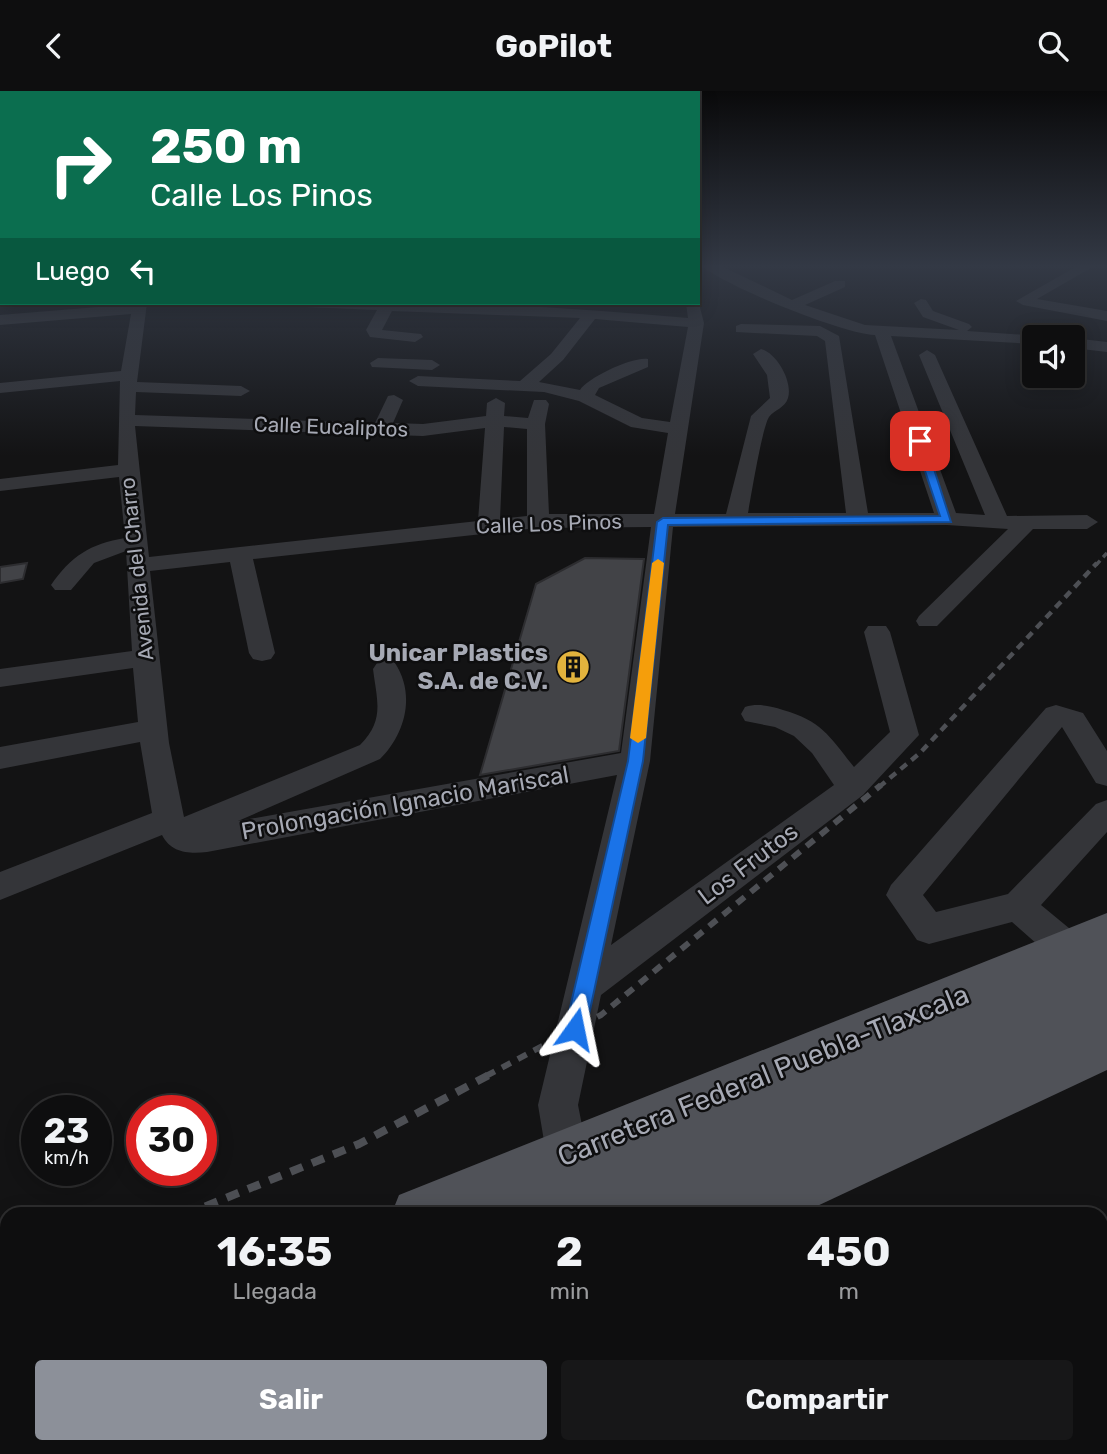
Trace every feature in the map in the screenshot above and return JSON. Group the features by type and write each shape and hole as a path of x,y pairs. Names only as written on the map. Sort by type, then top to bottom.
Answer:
{"main road":[{"name":"Carretera Federal Puebla-Tlaxcala","path":"655,1185 1098,969"},
{"name":"Carretera Federal Puebla-Tlaxcala","path":"481,1207 655,1185 1098,969"},
{"path":"752,1207 1107,1045"}],"street":[{"name":"Avenida del Charro","path":"137,329 126,420 127,470 138,554 152,730 173,826"},
{"path":"375,329 376,334 415,337"},
{"path":"540,329 578,332"},
{"path":"538,521 534,386 579,329"},
{"path":"566,1196 558,1105 635,761 663,522 692,329"},
{"path":"757,329 820,331 833,339 858,521"},
{"path":"860,329 882,332 1022,338"},
{"path":"963,334 965,329"},
{"path":"1001,336 1018,329"},
{"path":"1085,329 1107,331"},
{"path":"882,332 947,519"},
{"path":"1085,345 1107,347"},
{"path":"735,522 760,416 779,400 779,377 761,354"},
{"path":"893,363 931,360 999,523"},
{"path":"378,363 432,365 418,381 534,386 585,397 638,423 676,428"},
{"path":"585,397 592,385 642,363"},
{"path":"0,388 131,381 241,391"},
{"path":"489,524 493,421 500,384"},
{"path":"382,429 394,400"},
{"name":"Calle Eucaliptos","path":"126,420 423,430 493,421 536,424"},
{"path":"0,485 127,470"},
{"name":"Calle Los Pinos","path":"63,585 79,561 89,554 240,553 489,524 538,521 947,519 999,523 1087,522"},
{"path":"928,621 1027,523"},
{"path":"240,553 262,653"},
{"name":"Los Frutos","path":"584,986 852,787 905,735 877,632"},
{"path":"0,678 146,658"},
{"path":"0,886 173,826 370,752 386,739 393,723 386,669"},
{"path":"755,714 781,717 807,728 852,787"},
{"path":"1107,775 1073,720 1056,715 903,895 929,929 1018,906 1107,812"},
{"path":"0,758 152,730"},
{"name":"Prolongación Ignacio Mariscal","path":"173,826 188,841 207,839 635,761"},
{"path":"1018,906 1098,969"}],"building":[{"name":"Unicar Plastics S.A. de C.V.","path":"585,558 644,559 619,751 480,775 536,584"},
{"path":"27,563 23,579 0,583 0,567"}],"railway":[{"path":"1096,565 1107,553"},
{"path":"879,787 920,753 1097,563"},
{"path":"486,1076 601,1015 881,785"},
{"path":"204,1207 359,1144 489,1075"}],"slow traffic":[{"path":"638,738 658,563"}],"place":[{"name":"Unicar Plastics S.A. de C.V.","path":"573,667"}],"route":[{"path":"575,1029 635,761 663,522 947,519 920,441"}]}
